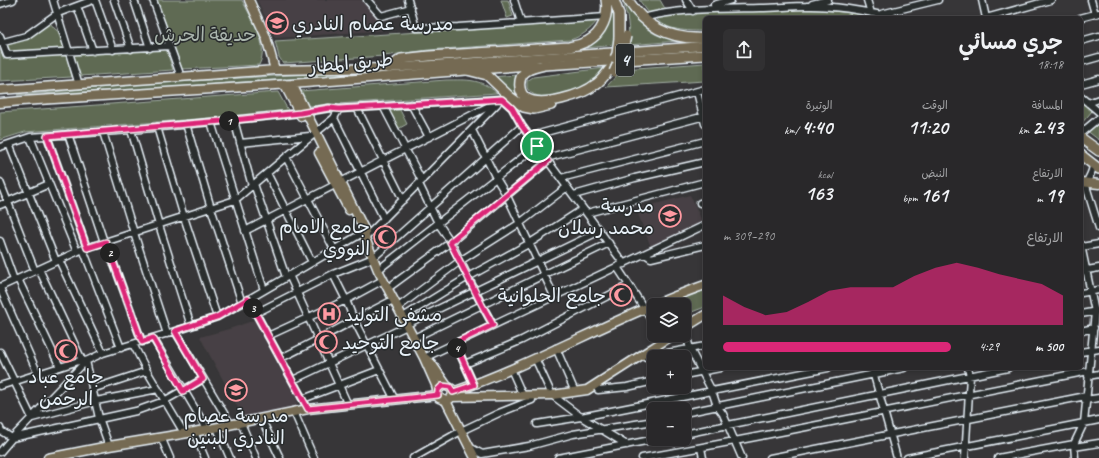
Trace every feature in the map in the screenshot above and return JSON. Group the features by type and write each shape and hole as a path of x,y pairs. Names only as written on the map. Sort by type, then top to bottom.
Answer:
{"highway":[{"path":"389,68 402,59 569,48 586,42 594,37 603,26 606,17 606,0"},
{"path":"614,0 622,37"},
{"path":"467,70 487,75 510,97 524,107 534,109 581,99 603,85 611,71 622,37 624,19 620,0"},
{"name":"4","path":"628,0 642,18 659,30 676,36 695,39 703,38"},
{"name":"طريق المطار","path":"544,65 703,55"},
{"name":"4","path":"544,65 524,73 521,79 519,86 521,93 526,98 533,101 542,101 580,94 596,84 611,71"},
{"path":"1083,139 1099,151"},
{"path":"1083,157 1096,167"}],"main road":[{"path":"249,0 266,37 275,70"},
{"name":"طريق المطار","path":"0,91 22,88 275,70 389,68 703,46"},
{"name":"طريق المطار","path":"0,102 288,84 544,65"},
{"path":"288,84 338,184 365,231 363,236 378,270 424,358 441,399 449,394 511,369 647,308"},
{"path":"1084,182 1099,184"},
{"path":"677,298 703,286"},
{"path":"691,323 703,316"},
{"path":"438,393 442,386 449,394 532,396 587,390 644,354 658,342"},
{"path":"424,358 431,363 449,394 462,431 475,458"},
{"path":"48,458 217,428 308,409 395,400 438,393"}],"street":[{"path":"0,4 12,0"},
{"path":"53,0 79,85"},
{"path":"1,43 26,36 58,13 94,0 113,50"},
{"path":"114,0 131,49"},
{"path":"134,0 150,48"},
{"path":"153,0 181,77"},
{"path":"367,0 381,16 411,8"},
{"path":"408,0 416,28 458,27 606,17"},
{"path":"514,0 521,22"},
{"path":"686,0 692,11"},
{"path":"642,18 656,14 692,11 731,0"},
{"path":"806,6 828,0"},
{"path":"867,0 867,14"},
{"path":"879,14 938,0"},
{"path":"982,0 986,16"},
{"path":"993,16 1051,0"},
{"path":"1083,17 1097,14 1091,0"},
{"path":"714,5 761,8 806,6 832,7 867,14 888,16"},
{"path":"77,6 93,51"},
{"path":"0,36 1,43 7,55 169,46"},
{"path":"1083,40 1099,36"},
{"path":"1083,61 1099,57"},
{"path":"1083,83 1099,79"},
{"path":"531,136 703,90"},
{"path":"697,92 703,113"},
{"path":"0,386 217,317 334,249 363,236 384,219 502,99"},
{"path":"245,232 502,99"},
{"path":"0,147 30,137 131,130 303,113 329,108 339,109 502,99 512,108 522,126 531,136 624,264"},
{"path":"1083,99 1099,112"},
{"path":"1088,102 1099,100"},
{"path":"411,104 429,137"},
{"path":"384,106 405,149 430,207 493,325"},
{"path":"356,108 403,200"},
{"path":"38,374 0,287 82,250 235,200 334,118 339,109"},
{"path":"388,288 450,242 507,196 547,159 703,116"},
{"path":"334,118 384,219"},
{"path":"1083,131 1099,118"},
{"path":"234,120 253,185 288,276 297,292 348,405"},
{"path":"211,122 264,290"},
{"path":"186,124 210,208 242,303"},
{"path":"256,314 333,274 373,258 522,126"},
{"path":"157,127 184,217 217,317"},
{"path":"131,130 191,326"},
{"path":"472,130 485,158 507,196 554,296"},
{"path":"102,132 167,334"},
{"path":"68,134 105,242 142,342"},
{"path":"240,143 313,134"},
{"path":"47,136 82,250 121,348"},
{"path":"30,137 49,184 82,250"},
{"path":"561,178 703,142"},
{"path":"9,144 58,261 103,353"},
{"path":"378,270 537,146"},
{"path":"286,157 334,249"},
{"path":"574,195 635,178 703,162"},
{"path":"1096,167 1084,182 1093,205 1099,228"},
{"path":"267,173 312,262"},
{"path":"0,182 37,270 84,360 109,446"},
{"path":"293,380 366,345 405,322 468,277 585,211 703,182"},
{"path":"0,205 49,184"},
{"path":"281,358 319,340 354,320 395,304 520,223 567,187"},
{"path":"1093,205 1099,209"},
{"path":"424,358 703,226"},
{"path":"405,322 538,262 600,231"},
{"path":"0,241 16,279 60,367"},
{"path":"414,338 609,243"},
{"path":"1083,246 1099,244"},
{"path":"645,254 651,258 703,245"},
{"path":"617,267 647,314"},
{"path":"1075,458 1074,445 1084,423 1088,374 1097,311 1084,271 1099,268"},
{"path":"333,274 366,345 395,400"},
{"path":"268,336 346,300 383,280"},
{"path":"465,364 522,340 629,285"},
{"path":"1083,293 1099,290"},
{"path":"248,299 308,409"},
{"path":"1083,314 1097,311"},
{"path":"1083,331 1094,328"},
{"path":"175,331 231,425"},
{"path":"153,338 206,429"},
{"path":"688,342 690,349 712,391 717,406 728,425 742,458"},
{"path":"455,343 474,385"},
{"path":"133,344 184,434"},
{"path":"644,354 646,357 703,346"},
{"path":"556,348 575,392"},
{"path":"1083,352 1099,348"},
{"path":"0,352 32,418"},
{"path":"535,358 552,395 581,417 627,445"},
{"path":"0,452 84,360"},
{"path":"511,369 523,396"},
{"path":"303,399 379,370"},
{"path":"691,374 710,370"},
{"path":"537,424 581,417 818,370"},
{"path":"691,412 873,371 883,370"},
{"path":"965,458 970,376 968,370"},
{"path":"691,433 998,370"},
{"path":"92,389 147,371"},
{"path":"873,371 897,458"},
{"path":"642,458 665,456 885,412 969,393 1088,374 1099,374"},
{"path":"0,430 12,438 136,411 164,401 203,379"},
{"path":"596,385 598,390 627,387 647,383"},
{"path":"32,418 96,401 158,389"},
{"path":"413,458 462,431 499,413 532,400 532,396"},
{"path":"770,458 967,419 1086,398 1099,398"},
{"path":"294,412 314,458"},
{"path":"261,418 280,458"},
{"path":"906,458 1099,420"},
{"path":"470,448 482,454 529,446 573,434 647,422"},
{"path":"241,423 256,458"},
{"path":"217,428 230,458"},
{"path":"194,432 205,458"},
{"path":"161,437 170,458"},
{"path":"558,458 647,441"},
{"path":"998,458 1074,445 1099,443"},
{"path":"701,448 703,458"}],"shaded area":[{"path":"257,0 361,0 388,30 275,38"},
{"name":"مدرسة محمد رسلان","path":"690,195 703,223 651,247 636,209"},
{"path":"255,320 300,399 296,401 299,407 243,417 200,337"}],"green space":[{"name":"حديقة الحرش","path":"157,0 242,0 261,40 262,57 259,65 182,69"},
{"path":"501,0 508,0 513,16 507,18"},
{"path":"622,0 642,24 651,32 678,41 628,45 628,22"},
{"path":"639,0 660,0 667,12 649,13"},
{"path":"610,1 615,25 615,45 586,48 599,39 606,29 610,16"},
{"path":"786,9 823,10 861,14 860,16 703,16 703,31 671,28 659,22 655,17 701,12"},
{"path":"597,21 585,33 570,40 428,50 384,56 283,63 279,57 275,41"},
{"path":"50,23 59,32 64,48 9,52 6,45 26,38"},
{"path":"0,49 4,59 66,54 72,77 0,81"},
{"path":"166,49 173,70 80,76 73,53"},
{"path":"703,63 703,81 606,87 623,69"},
{"path":"605,68 587,84 571,92 546,97 538,96 527,88 527,81 533,77"},
{"path":"387,72 144,89 17,95 144,84 292,75"},
{"path":"517,75 515,88 520,101 491,77"},
{"path":"446,80 467,80 479,82 497,93 308,106 300,91"},
{"path":"278,92 289,112 25,132 0,140 0,112"},
{"path":"1083,103 1093,110 1083,122"},
{"path":"400,110 407,124 398,129 388,111"},
{"path":"1099,124 1099,140 1086,130"},
{"path":"703,291 703,308 691,312 691,298 686,298"}],"place":[{"name":"مدرسة عصام النادري","path":"277,23"},
{"name":"مدرسة محمد رسلان","path":"670,216"},
{"name":"جامع الامام النووي","path":"385,237"},
{"name":"جامع الحلوانية","path":"621,295"},
{"name":"مشفى التوليد","path":"329,314"},
{"name":"جامع التوحيد","path":"326,342"},
{"name":"جامع عباد الرحمن","path":"66,351"},
{"name":"مدرسة عصام النادري للبنين","path":"236,390"}],"route":[{"path":"502,99 512,108 522,126 537,146 548,161 450,242 493,325 455,343 474,385 453,392 450,387 442,386 438,390 438,395 308,409 248,299 217,317 175,331 203,379 183,391 153,338 142,342 106,242 87,248 47,136 234,120 300,113 329,108 339,109 502,99"}]}
